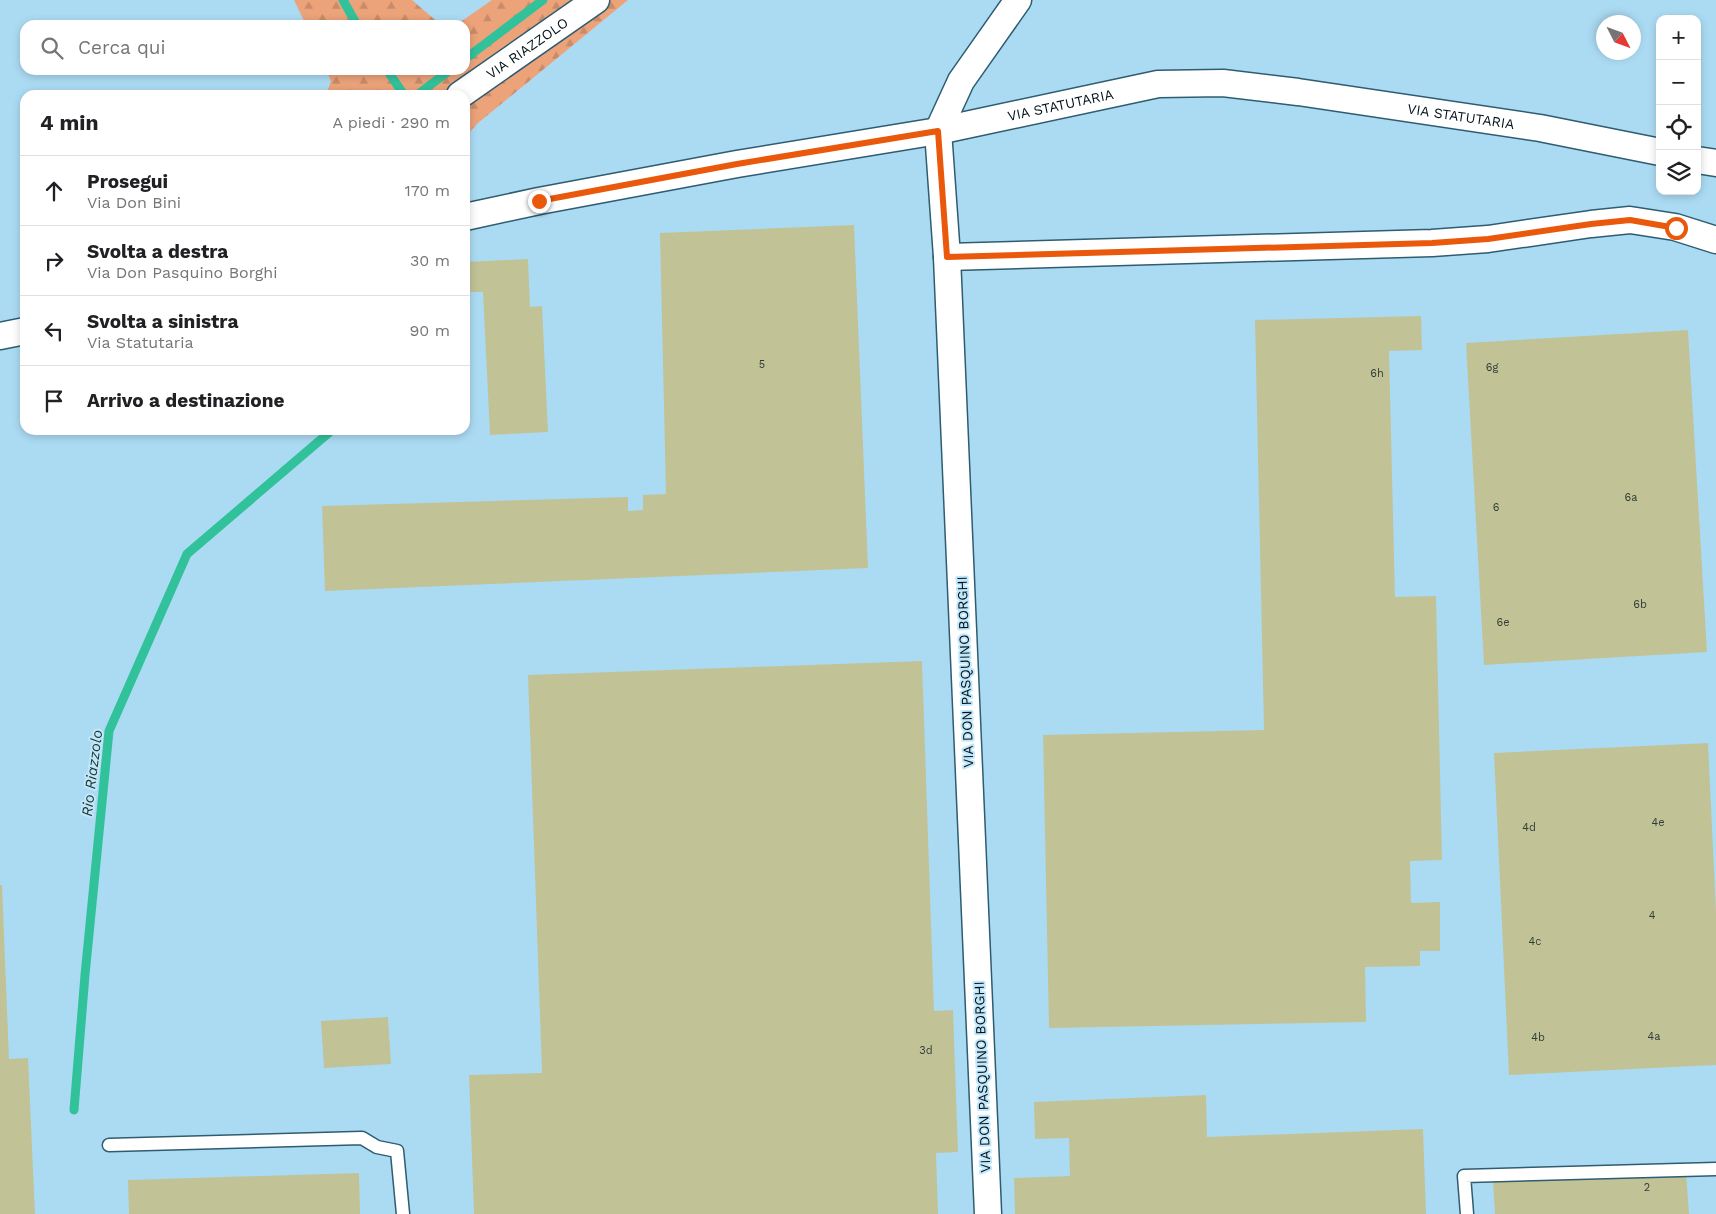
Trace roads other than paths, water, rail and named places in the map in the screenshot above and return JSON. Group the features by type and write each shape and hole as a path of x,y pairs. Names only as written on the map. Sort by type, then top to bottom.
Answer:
{"street":[{"name":"VIA RIAZZOLO","path":"467,90 596,0"},
{"path":"938,131 961,82 1018,0"},
{"name":"VIA STATUTARIA","path":"470,216 737,164 938,131 1158,84 1223,83 1298,92 1540,128 1656,151"},
{"name":"VIA DON PASQUINO BORGHI","path":"938,131 947,257 988,1214"},
{"path":"1701,161 1716,163"},
{"path":"947,257 1432,243 1488,239 1630,220 1676,228 1716,240"},
{"path":"0,336 20,332"}],"lane":[{"path":"109,1145 362,1138 377,1147 397,1151 404,1214"},
{"path":"1467,1214 1464,1176 1716,1169"}],"waterway":[{"path":"343,0 354,20"},
{"name":"Rio Riazzolo","path":"470,55 543,0"},
{"path":"390,75 401,90"},
{"name":"Rio Riazzolo","path":"424,90 443,75"},
{"name":"Rio Riazzolo","path":"74,1110 109,731 187,554 326,435"}]}
